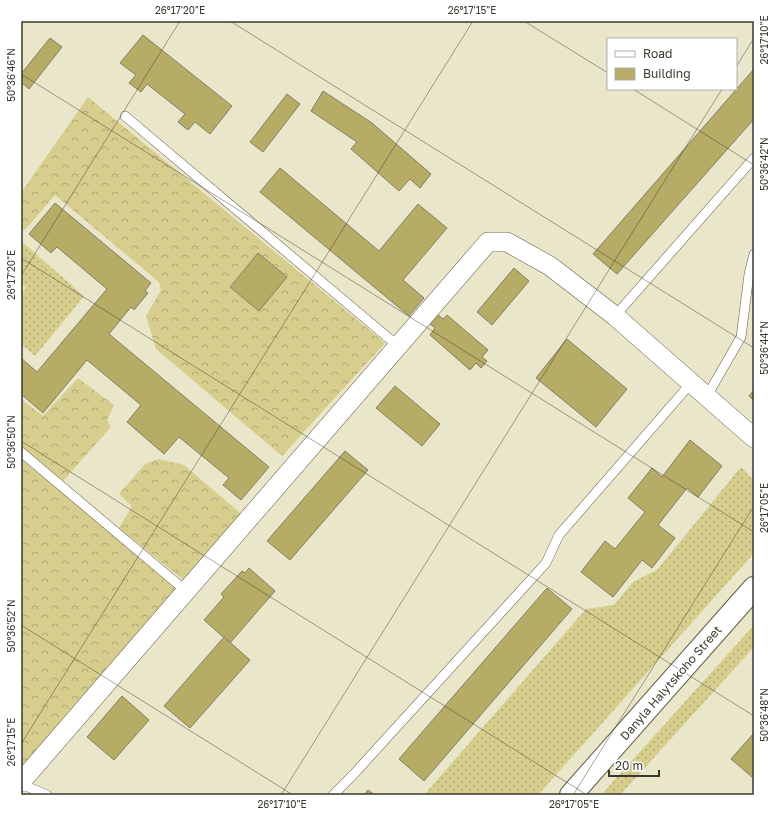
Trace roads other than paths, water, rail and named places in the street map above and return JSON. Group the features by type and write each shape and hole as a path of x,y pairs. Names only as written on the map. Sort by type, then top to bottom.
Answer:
{"main road":[{"name":"Danyla Halytskoho Street","path":"571,795 754,588"}],"street":[{"path":"21,783 488,242 506,242 550,266 615,316 754,438"}],"lane":[{"path":"125,116 398,346"},
{"path":"615,316 754,158"},
{"path":"707,396 741,337 749,274 754,254"},
{"path":"333,795 353,775 546,563 560,535 692,382"},
{"path":"21,452 186,591"},
{"path":"21,783 47,795"}]}
